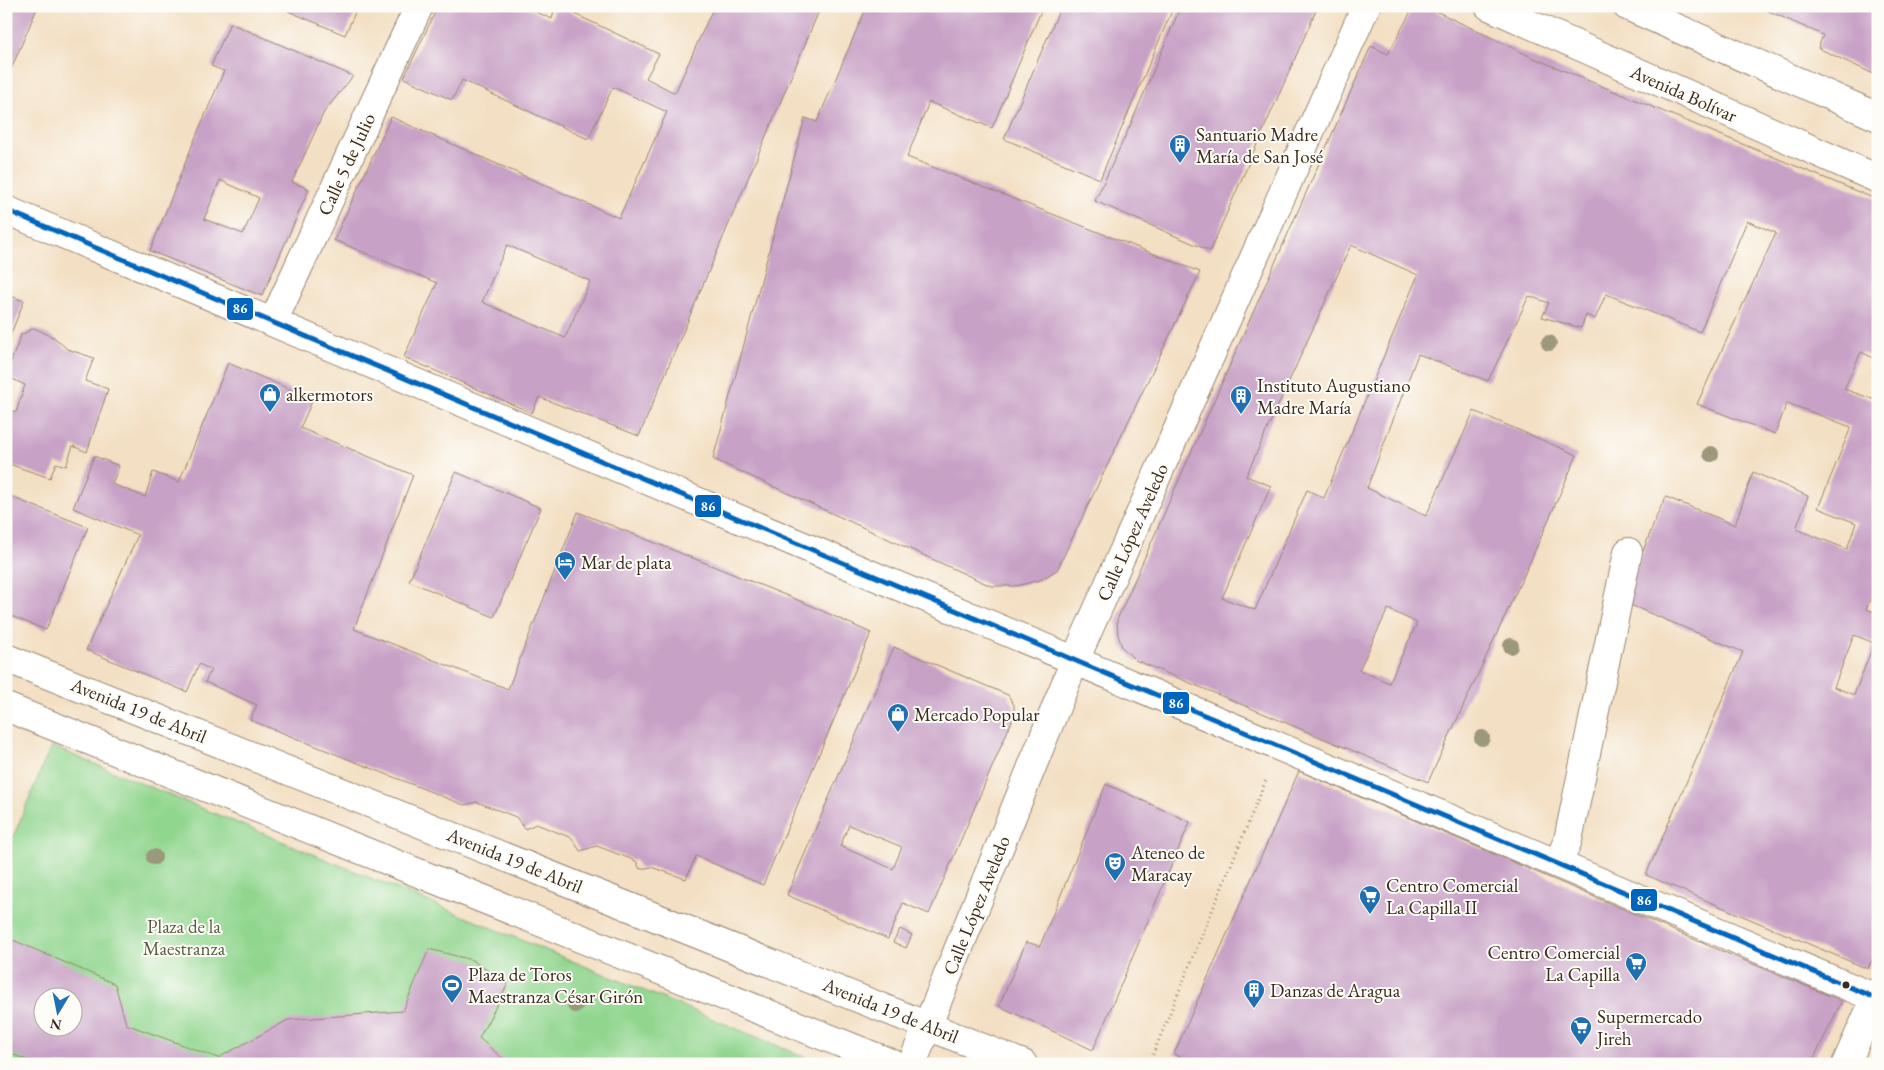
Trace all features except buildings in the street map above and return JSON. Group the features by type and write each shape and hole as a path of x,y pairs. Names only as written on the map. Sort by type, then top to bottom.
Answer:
{"street":[{"name":"Calle 5 de Julio","path":"273,322 419,6"},
{"name":"Calle López Aveledo","path":"912,1064 1075,660 1366,6"},
{"name":"Avenida Bolívar","path":"1489,6 1878,179"},
{"path":"1627,6 1878,117"},
{"path":"6,210 1558,864 1877,996 1846,1064"},
{"path":"1558,864 1568,840 1628,552"},
{"name":"Avenida 19 de Abril","path":"6,658 927,1024 1023,1064"},
{"path":"8,711 893,1064"}],"path":[{"path":"1149,1064 1280,747"}],"green space":[{"name":"Plaza de la Maestranza","path":"51,746 822,1064 6,1064 6,854"}],"transit line":[{"name":"86","path":"6,210 1878,999"}],"place":[{"name":"Santuario Madre María de San José","path":"1180,164"},
{"name":"alkermotors","path":"270,413"},
{"name":"Instituto Augustiano Madre María","path":"1241,415"},
{"name":"Mar de plata","path":"565,581"},
{"name":"Mercado Popular","path":"898,733"},
{"name":"Ateneo de Maracay","path":"1115,882"},
{"name":"Centro Comercial La Capilla II","path":"1370,915"},
{"name":"Centro Comercial La Capilla","path":"1636,982"},
{"name":"Plaza de Toros Maestranza César Girón","path":"452,1004"},
{"name":"Danzas de Aragua","path":"1254,1009"},
{"name":"Supermercado Jireh","path":"1581,1046"}]}
